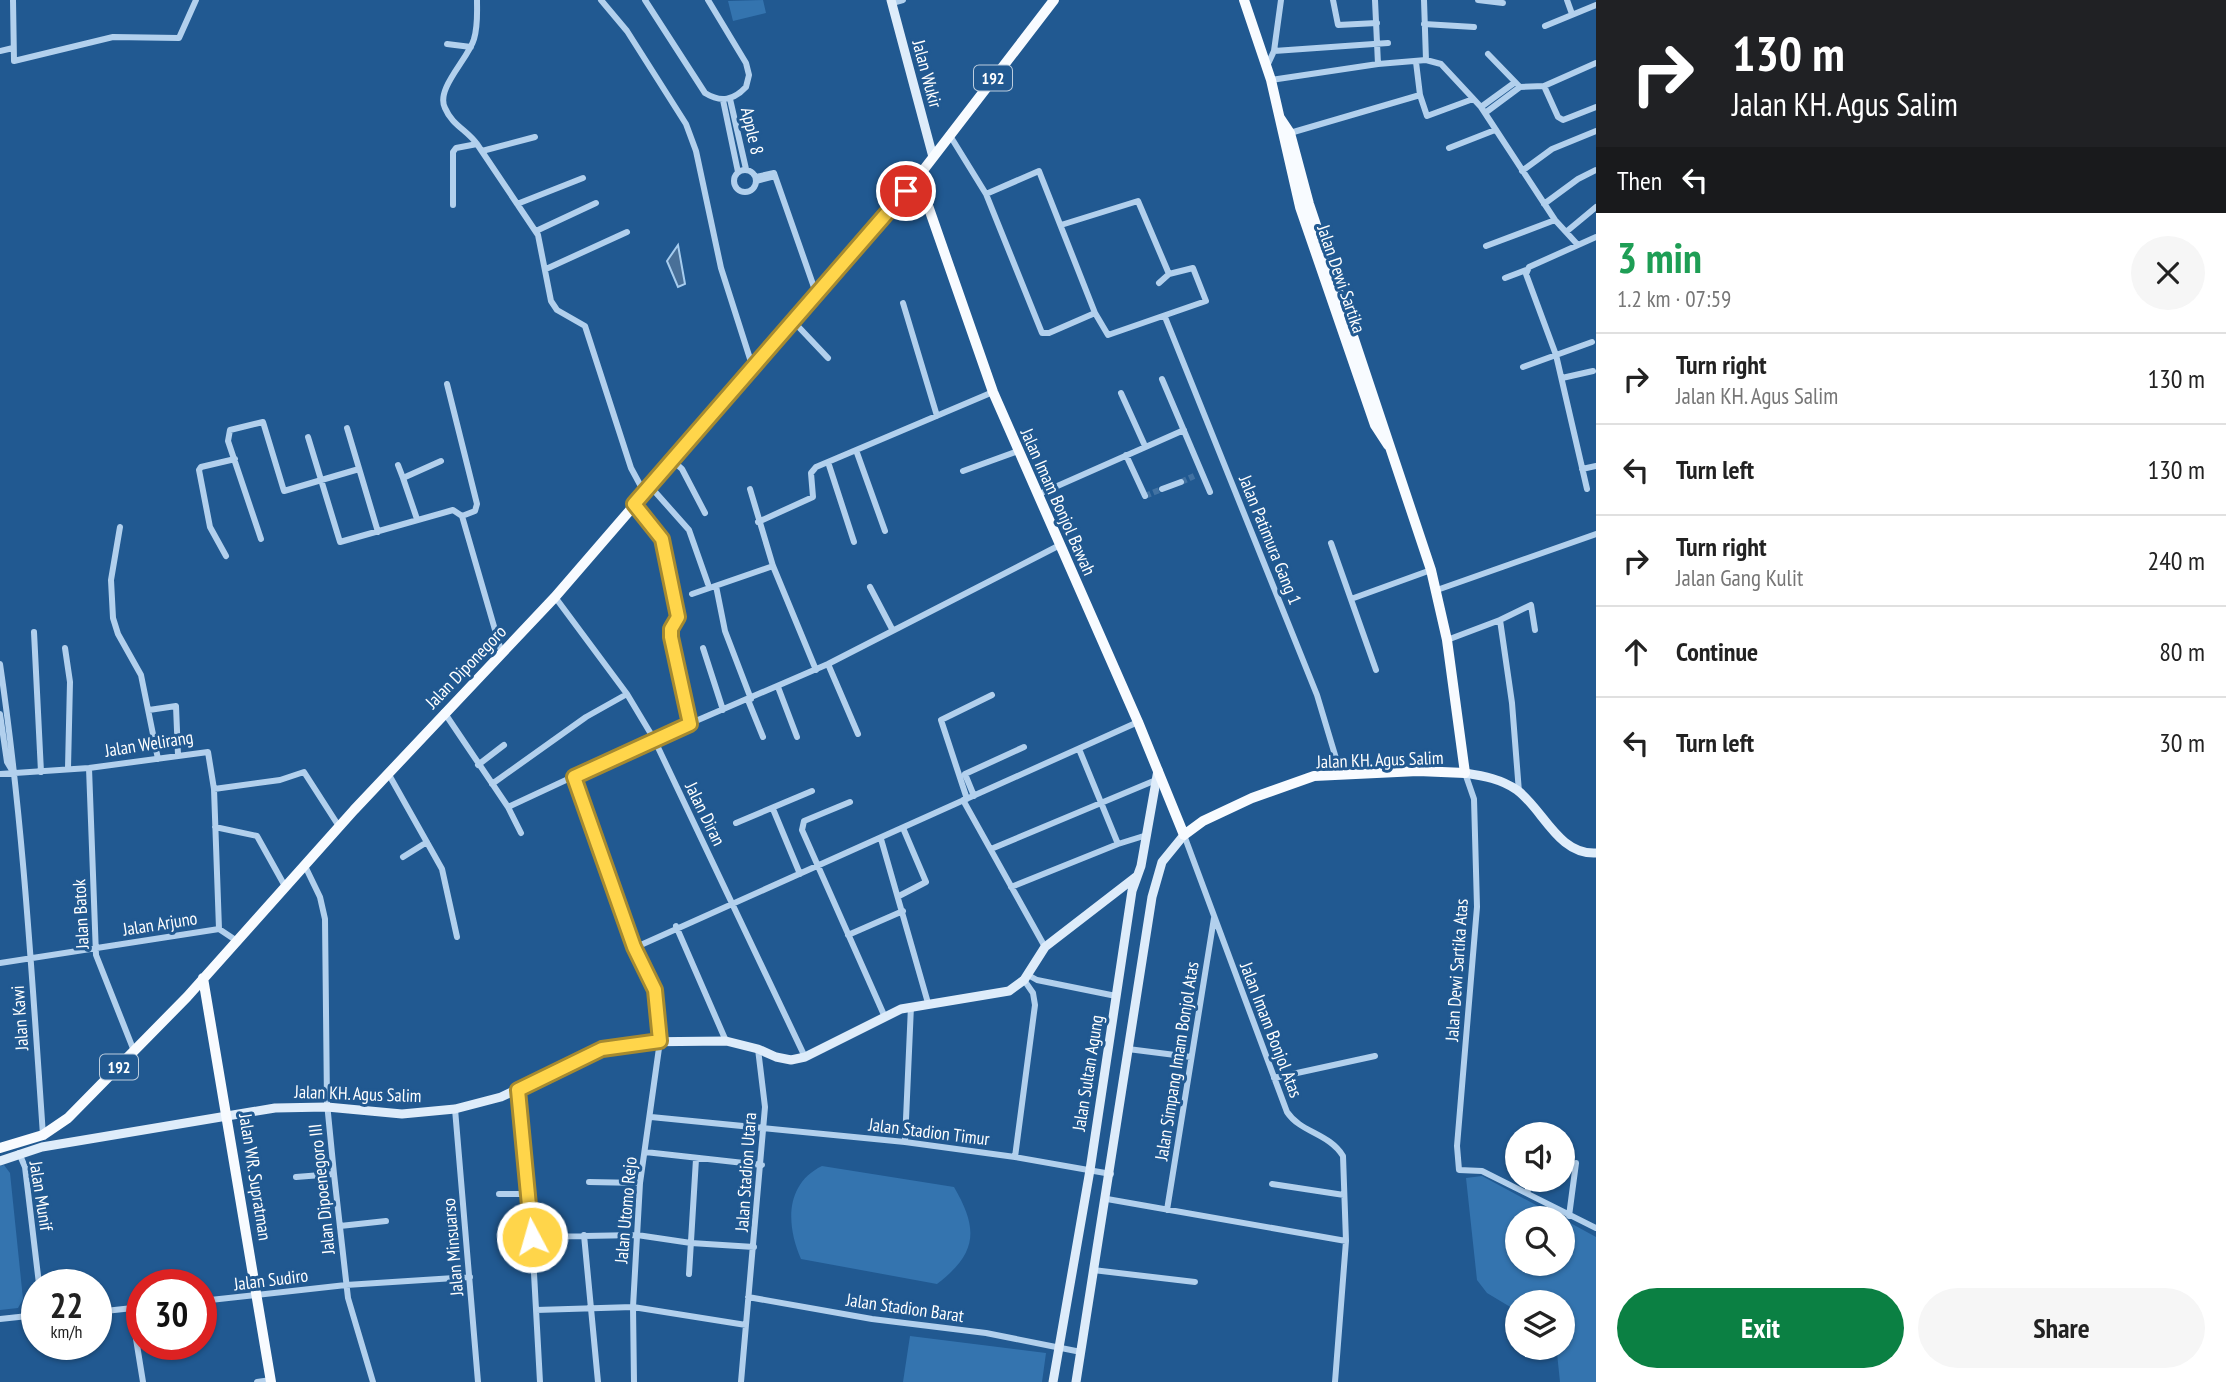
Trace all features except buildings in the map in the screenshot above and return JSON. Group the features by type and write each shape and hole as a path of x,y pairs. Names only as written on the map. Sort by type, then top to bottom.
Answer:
{"main road":[{"name":"192","path":"918,177 1054,0"},
{"name":"Jalan Dewi Sartika","path":"1244,0 1272,80 1305,206 1384,422 1388,445 1437,590 1447,640 1465,773"},
{"name":"Jalan Wukir","path":"891,1 933,157"},
{"name":"Jalan Dewi Sartika","path":"1280,118 1290,133 1305,206"},
{"name":"Jalan Diponegoro","path":"10,1151 24,1141 43,1135 68,1118 187,997 444,712 555,597 646,488 918,177"},
{"name":"Jalan Imam Bonjol Bawah","path":"918,177 993,392 1138,722 1157,775 1184,835"},
{"name":"Jalan KH. Agus Salim","path":"1184,835 1203,821 1314,776 1418,771 1465,773"},
{"path":"1465,773 1499,780 1519,792 1570,846 1596,853"},
{"name":"Jalan Sultan Agung","path":"1053,1382 1090,1170 1119,973 1157,775"},
{"path":"1152,805 1161,799 1171,805"},
{"name":"Jalan Sultan Agung","path":"1076,1382 1111,1174 1138,976 1158,874 1169,852 1184,835"},
{"path":"805,1057 884,1015 911,1006 999,994 1026,977 1045,947 1137,876"},
{"path":"1119,973 1129,981 1138,976"},
{"name":"Jalan WR. Supratman","path":"203,978 229,1115 271,1381"},
{"path":"187,997 209,1012"},
{"name":"Jalan KH. Agus Salim","path":"0,1161 10,1151 275,1108 327,1107 402,1114 455,1109 518,1090 602,1049 660,1041 726,1041 758,1049 776,1057 791,1060 805,1057"}],"street":[{"path":"13,0 14,61 113,37 179,38 196,0"},
{"path":"477,0 477,27 471,47 442,98 444,108 456,126 466,130 536,230 554,307 585,326 631,468 646,488 689,530 708,584"},
{"path":"601,0 627,32 686,124 695,151 721,268 752,366"},
{"path":"645,0 705,93 726,99 746,87 748,71 708,0"},
{"path":"891,1 903,0"},
{"path":"1267,66 1274,51 1281,0"},
{"path":"1332,0 1338,25 1377,23"},
{"path":"1375,0 1378,64"},
{"path":"1424,0 1426,60"},
{"path":"1478,0 1503,3"},
{"path":"1567,0 1572,14"},
{"path":"1545,26 1596,5"},
{"path":"1424,24 1474,27"},
{"path":"1274,51 1388,43"},
{"path":"447,44 471,47"},
{"path":"0,51 13,52"},
{"path":"1488,54 1517,85"},
{"path":"1272,80 1378,64 1426,60 1441,64 1483,110 1555,220 1577,244"},
{"path":"1416,62 1420,95 1428,116 1473,99"},
{"path":"1483,110 1517,85 1544,86 1596,63"},
{"path":"1544,86 1558,117 1563,120 1596,107"},
{"path":"1290,133 1420,95"},
{"path":"726,99 738,172 735,184 741,191 753,189 756,179"},
{"name":"Apple 8","path":"726,99 746,169"},
{"path":"1448,148 1495,130"},
{"path":"1522,171 1552,149 1596,131"},
{"path":"949,134 986,194 1042,333 1095,313"},
{"path":"453,205 453,152 456,148 479,148 535,137"},
{"path":"738,172 746,169 756,179"},
{"path":"1544,204 1578,179 1596,170"},
{"path":"986,194 1037,171 1095,313 1108,335 1165,317 1207,299 1193,268 1169,274 1159,283"},
{"path":"756,179 773,172 816,293"},
{"path":"517,204 583,178"},
{"path":"1061,225 1138,201 1169,274"},
{"path":"536,230 596,203"},
{"path":"1566,232 1596,207"},
{"path":"1486,246 1555,220"},
{"path":"546,269 628,232"},
{"path":"1505,278 1596,237"},
{"path":"1526,270 1556,355 1587,489"},
{"path":"903,303 937,416"},
{"name":"Jalan Patimura Gang 1","path":"1165,317 1317,695 1341,775"},
{"path":"793,321 828,358"},
{"path":"1524,367 1591,342"},
{"path":"1562,379 1593,370"},
{"path":"1162,379 1210,492"},
{"path":"447,384 477,504 475,511 462,516"},
{"path":"758,522 813,497 812,470 993,392"},
{"path":"1121,393 1145,446"},
{"path":"261,539 228,441 229,432 260,421 265,426 281,490 286,492 359,469"},
{"path":"347,428 378,532"},
{"path":"1037,495 1184,430"},
{"path":"308,437 340,542 453,510 462,516 502,654"},
{"path":"856,450 885,531"},
{"path":"963,471 1018,450"},
{"path":"1126,454 1145,496"},
{"path":"226,556 210,527 199,470 235,459"},
{"path":"672,460 689,480 705,513"},
{"path":"403,478 441,461"},
{"path":"828,462 854,542"},
{"path":"398,465 418,519"},
{"path":"1582,469 1596,466"},
{"path":"1194,476 1202,473"},
{"path":"1162,489 1181,482"},
{"path":"750,489 773,566 816,670"},
{"path":"634,504 662,539 678,617 671,629 671,637 690,724"},
{"path":"120,527 111,580 113,618 118,634 141,675 158,759"},
{"path":"1437,590 1593,535"},
{"path":"1331,543 1376,670"},
{"path":"508,807 654,739 816,670 1060,544"},
{"path":"692,594 773,566"},
{"path":"1351,599 1431,570"},
{"path":"716,586 725,631 763,737"},
{"path":"870,587 892,629"},
{"name":"Jalan Diran","path":"555,597 627,694 654,739 805,1057"},
{"path":"1447,640 1500,620 1531,604 1535,630"},
{"path":"1500,620 1513,703 1519,792"},
{"path":"34,632 41,772"},
{"path":"65,648 71,682 68,768"},
{"path":"703,648 723,710"},
{"path":"0,664 14,773"},
{"path":"828,664 858,734"},
{"path":"778,687 797,737"},
{"path":"492,784 586,717 627,694"},
{"path":"992,695 941,720 968,798 990,849 1045,947"},
{"path":"149,710 176,706 178,755"},
{"path":"444,712 508,807 521,834"},
{"path":"0,714 7,762 14,773"},
{"path":"634,947 1138,722"},
{"path":"478,765 505,745"},
{"path":"968,798 965,774 1024,747"},
{"path":"1079,749 1118,844"},
{"name":"Jalan Welirang","path":"0,775 89,768 208,751 214,789 219,929"},
{"name":"Jalan Batok","path":"89,768 95,948 134,1051"},
{"path":"214,789 273,781 304,772 340,828"},
{"name":"Jalan Kawi","path":"14,773 27,893 43,1135"},
{"name":"Jalan Dewi Sartika Atas","path":"1465,773 1474,799 1477,907 1457,1146 1459,1170 1482,1171 1527,1193"},
{"path":"388,774 447,882 457,937"},
{"path":"990,849 1157,775"},
{"name":"Jalan Utomo Rejo","path":"574,777 634,947 657,996 660,1041 640,1183 633,1307 634,1382"},
{"path":"736,823 812,791"},
{"path":"849,802 802,823 816,867 884,1015"},
{"path":"773,809 800,874"},
{"path":"215,827 257,836 286,888"},
{"path":"899,896 926,882 902,828"},
{"path":"1011,887 1147,835"},
{"name":"Jalan Imam Bonjol Atas","path":"1184,835 1290,1116 1338,1146 1345,1167 1346,1241 1335,1382"},
{"path":"881,839 928,1003"},
{"path":"402,857 427,842"},
{"name":"Jalan Dipoenegoro III","path":"305,866 320,897 325,919 327,1107 346,1284 373,1382"},
{"path":"848,935 903,911"},
{"name":"Jalan Simpang Imam Bonjol Atas","path":"1167,1210 1214,916"},
{"path":"676,926 726,1041"},
{"name":"Jalan Arjuno","path":"0,963 219,929 237,941"},
{"path":"1026,977 1116,996"},
{"path":"1015,1157 1035,1005 1026,977"},
{"path":"905,1142 911,1006"},
{"name":"Jalan Stadion Utara","path":"741,1382 764,1129 765,1107 758,1049"},
{"path":"1128,1049 1191,1057"},
{"path":"1274,1078 1375,1056"},
{"path":"518,1090 532,1237 540,1382"},
{"name":"Jalan Minsuarso","path":"455,1109 478,1382"},
{"name":"Jalan Stadion Timur","path":"651,1117 905,1142 1111,1174"},
{"name":"Jalan Munif","path":"10,1151 25,1167 37,1269"},
{"path":"645,1152 762,1165"},
{"path":"689,1274 696,1158"},
{"path":"1570,1206 1576,1163"},
{"path":"296,1177 334,1174"},
{"path":"589,1182 640,1183"},
{"path":"1272,1184 1344,1195"},
{"path":"1527,1193 1551,1206"},
{"path":"499,1194 527,1194"},
{"path":"1107,1199 1346,1241"},
{"path":"1575,1219 1596,1228"},
{"path":"340,1226 386,1221"},
{"path":"584,1235 598,1382"},
{"path":"532,1237 637,1235 691,1243 754,1247"},
{"path":"1094,1270 1195,1283"},
{"name":"Jalan Sudiro","path":"217,1300 346,1284 470,1277"},
{"name":"Jalan Stadion Barat","path":"748,1297 872,1319 985,1333 1081,1352"},
{"path":"536,1310 633,1307 746,1325"},
{"path":"0,1319 21,1317"},
{"path":"139,1360 143,1382"},
{"path":"257,1382 271,1381"}],"shaded area":[{"path":"763,0 766,13 733,21 728,1"},
{"path":"678,245 685,284 678,287 667,261"},
{"path":"4,1165 10,1173 21,1303 18,1308 0,1310 0,1166"},
{"path":"822,1166 954,1187 968,1216 970,1228 967,1251 960,1262 937,1284 801,1259 793,1233 792,1206 801,1183"},
{"path":"1482,1176 1505,1188 1505,1192 1512,1192 1538,1206 1505,1206 1505,1276 1575,1276 1575,1226 1596,1237 1596,1382 1560,1382 1558,1360 1575,1360 1575,1290 1505,1290 1505,1304 1487,1293 1477,1280 1466,1178"},
{"path":"910,1336 1046,1353 1042,1382 903,1382"}],"tunnel":[{"path":"1181,482 1194,476"},
{"path":"1145,496 1162,489"}],"route":[{"path":"532,1237 518,1090 602,1049 634,1042 660,1041 657,996 634,947 574,777 690,724 671,637 671,629 678,617 662,539 634,504 906,191"}]}
